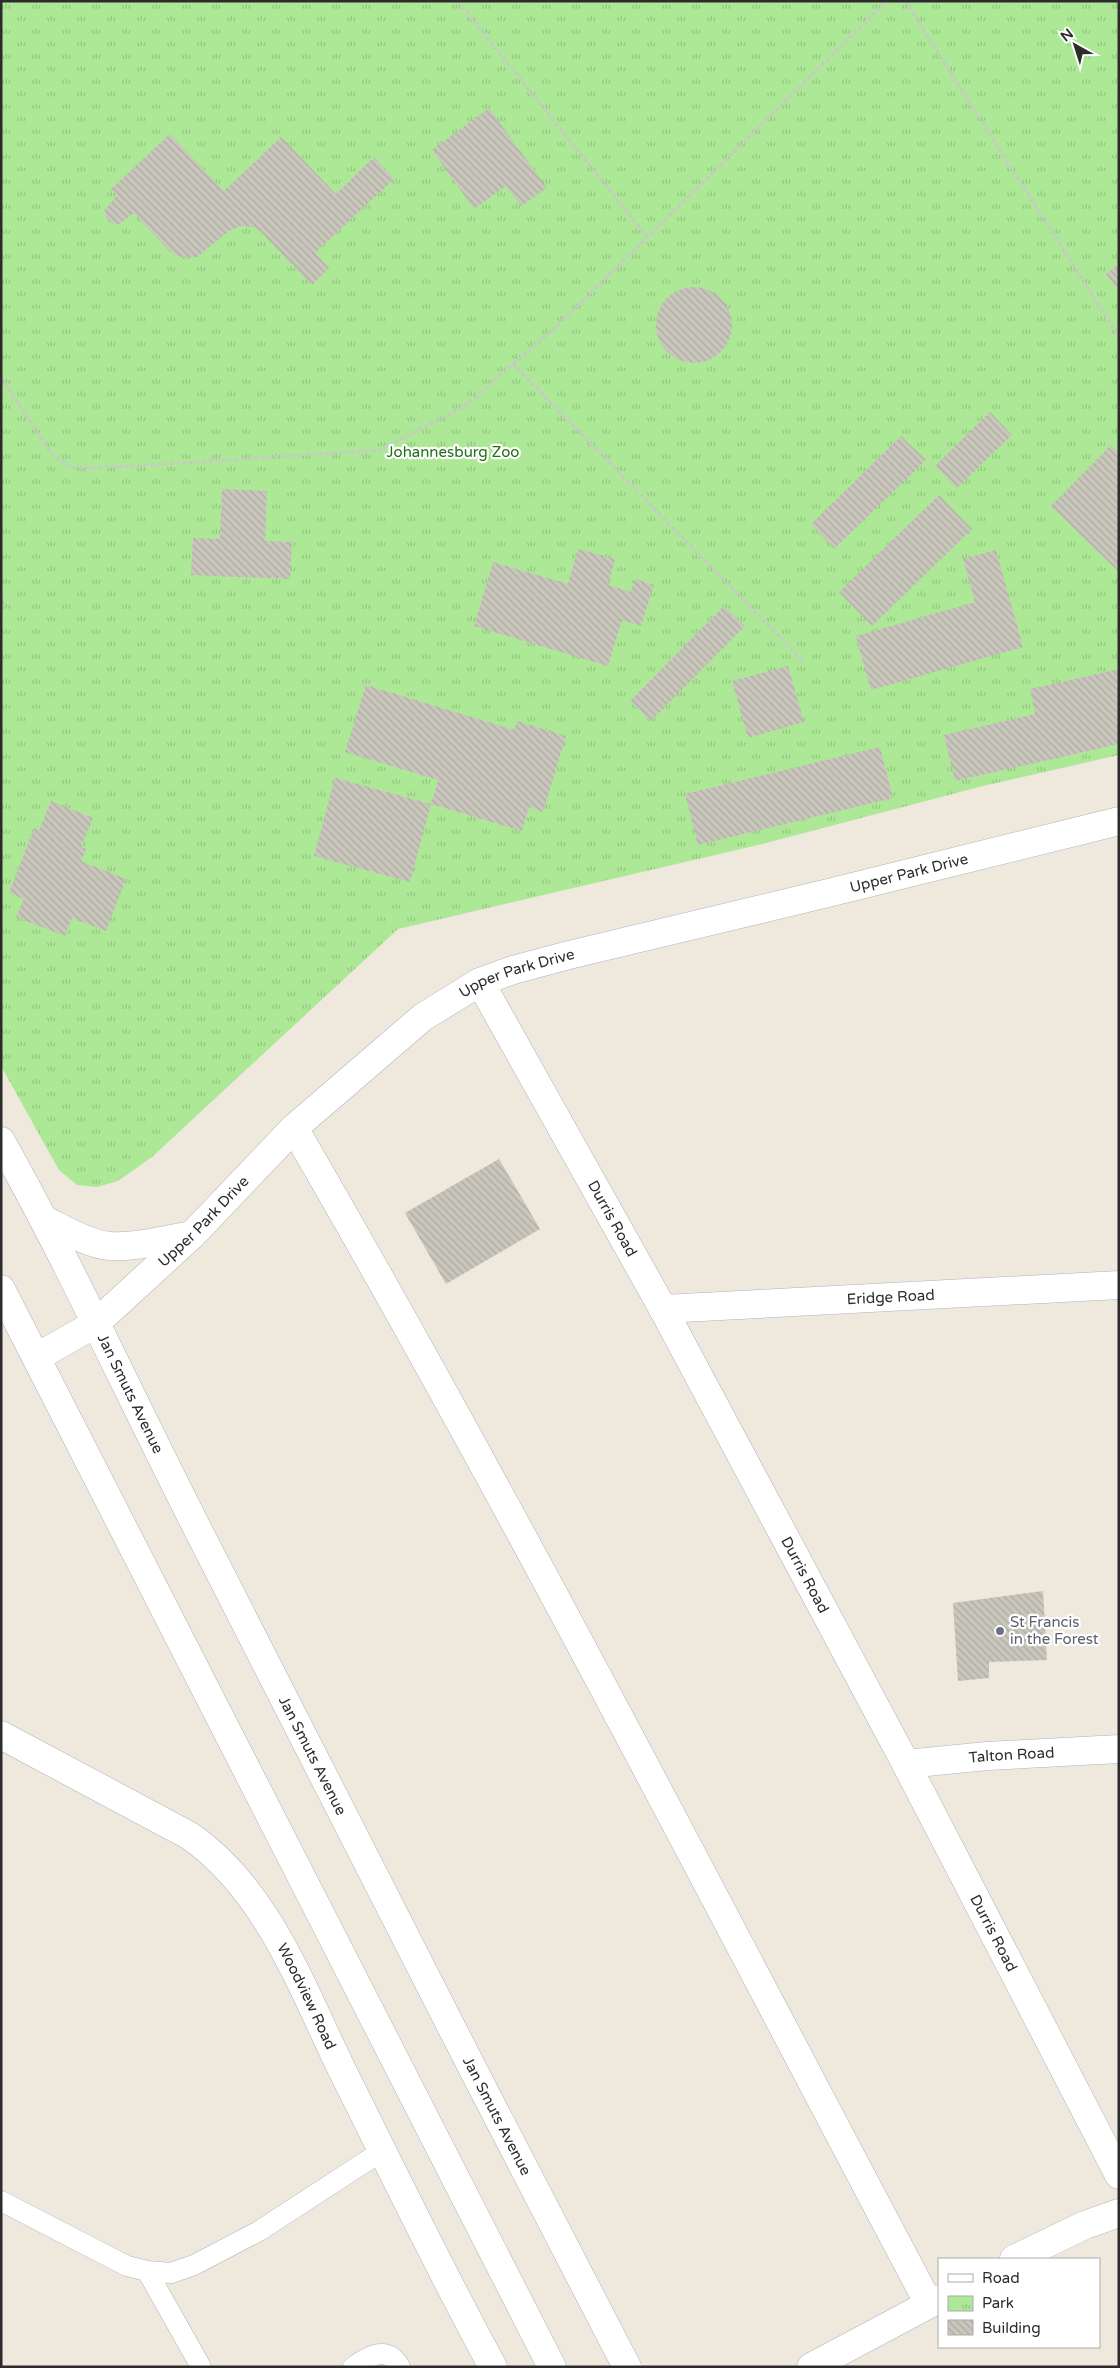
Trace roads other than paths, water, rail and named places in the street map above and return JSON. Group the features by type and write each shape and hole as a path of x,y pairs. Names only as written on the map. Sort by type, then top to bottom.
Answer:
{"street":[{"name":"Upper Park Drive","path":"37,1357 96,1324 192,1235 294,1128 423,1017 480,982 513,970 569,955 1119,821"},
{"name":"Durris Road","path":"480,982 662,1309 906,1764 1119,2175"},
{"path":"294,1128 370,1259 575,1632 934,2301 811,2367"},
{"name":"Jan Smuts Avenue","path":"1,1142 45,1220 508,2140 627,2367"},
{"path":"45,1220 71,1234 110,1246 192,1235"},
{"name":"Eridge Road","path":"662,1309 1119,1285"},
{"path":"1,1289 552,2367"},
{"name":"Woodview Road","path":"1,1735 190,1836 209,1849 234,1874 282,1946 460,2306 493,2367"},
{"name":"Talton Road","path":"906,1764 987,1756 1119,1749"},
{"path":"1016,2258 1085,2225 1119,2213"}],"lane":[{"path":"1,2201 127,2266 147,2271 171,2273 194,2265 227,2249 382,2150"},
{"path":"147,2271 200,2367"},
{"path":"353,2367 375,2355 387,2354 394,2357 400,2367"}],"place":[{"name":"St Francis in the Forest","path":"1000,1631"}],"park label":[{"name":"Johannesburg Zoo","path":"453,452"}]}
